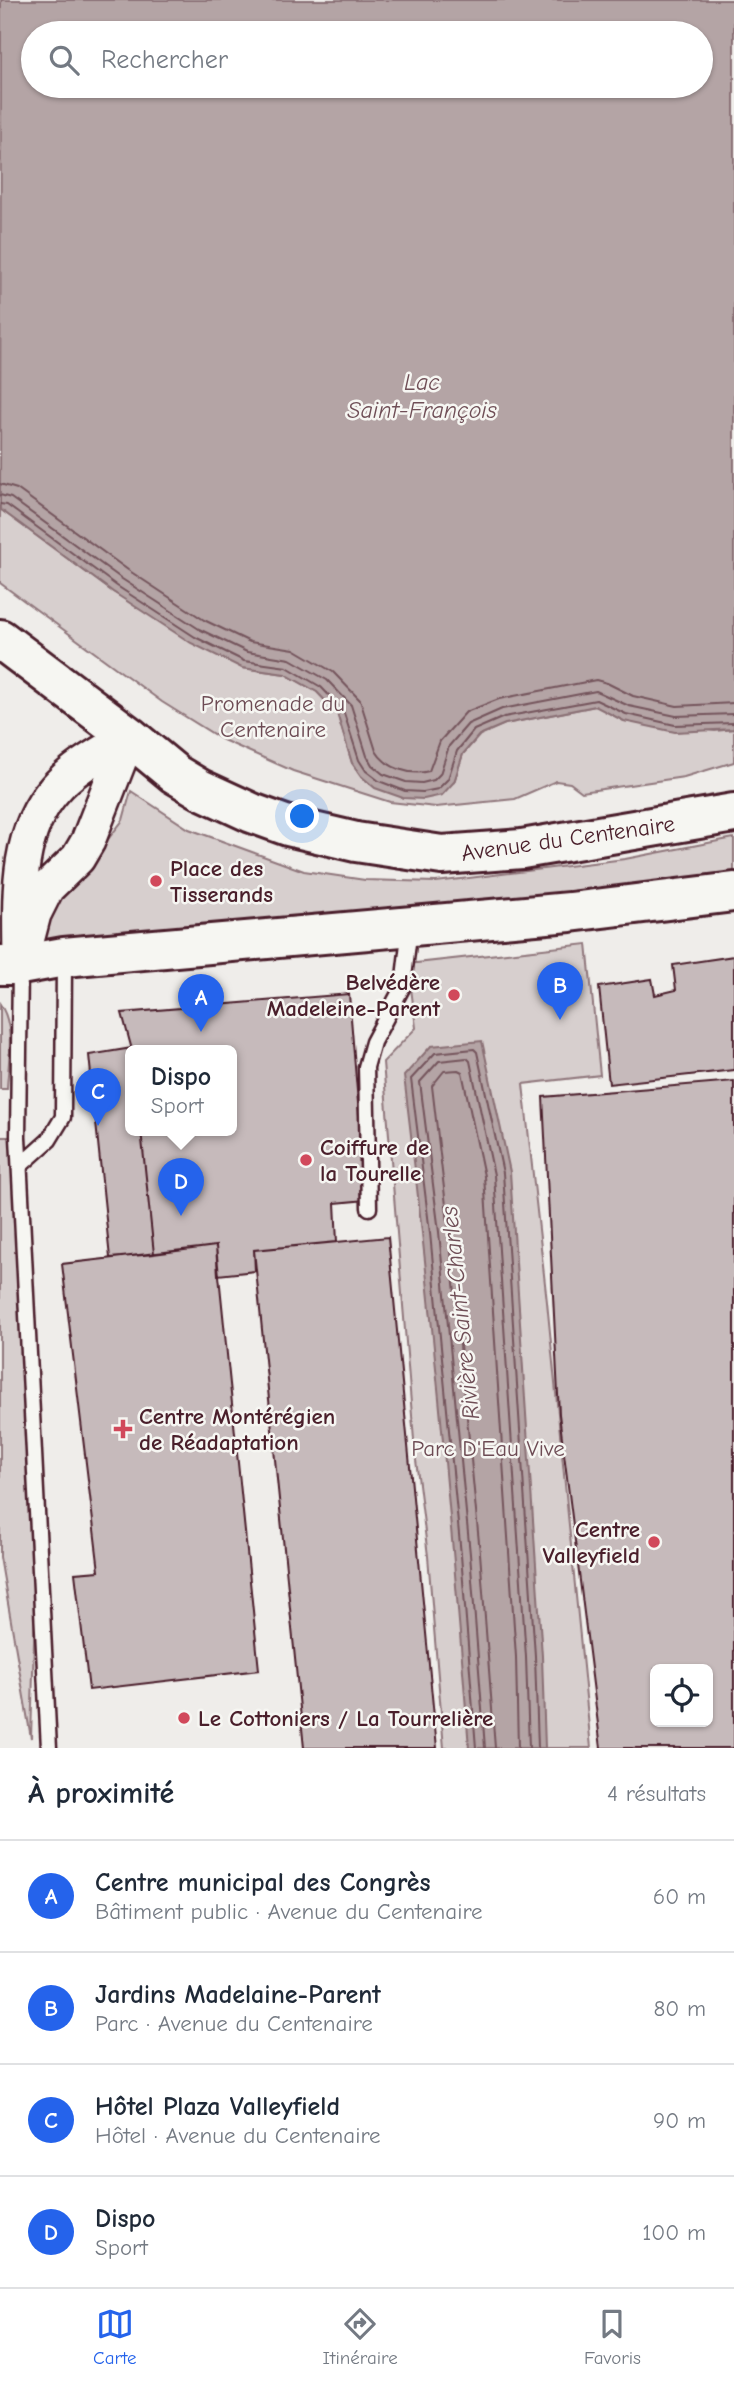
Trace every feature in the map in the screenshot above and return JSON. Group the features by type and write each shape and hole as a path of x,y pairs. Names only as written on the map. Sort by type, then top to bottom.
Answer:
{"main road":[{"name":"Avenue du Centenaire","path":"0,639 175,774 252,813 288,826 356,842 442,855 522,849 734,813"},
{"path":"10,965 64,957 570,912 734,892"}],"street":[{"path":"10,965 27,840 33,824 55,789 74,771 129,736"},
{"path":"10,965 47,888 78,858 88,841 129,736"}],"lane":[{"path":"369,1208 366,1067 373,1042 403,986 410,925"},
{"path":"20,1166 49,1140 63,1117 64,957"},
{"path":"10,965 49,1748"}],"green space":[{"name":"Promenade du Centenaire","path":"0,509 113,592 242,668 285,674 317,692 337,713 352,763 454,782 463,754 480,735 505,724 596,706 624,721 715,731 734,729 734,762 684,777 582,792 570,783 556,781 515,799 436,807 390,802 293,771 223,740 162,702 0,583"},
{"path":"131,791 189,829 304,871 365,880 436,882 625,859 734,838 734,884 44,948 46,920 53,903 123,820"},
{"name":"Parc D'Eau Vive","path":"587,944 600,1075 523,1084 591,1748 444,1748 428,1556 415,1452 383,1062 416,1028 408,964"},
{"path":"0,1004 10,1034 7,1089 0,1089"},
{"path":"0,1137 18,1137 37,1542 31,1738 0,1557"}],"water":[{"name":"Lac Saint-François","path":"1,0 734,0 734,729 675,732 624,721 595,706 505,724 479,735 463,754 454,782 442,795 424,799 403,798 375,788 361,776 352,763 337,713 317,692 285,674 242,668 191,643 113,592 0,509"},
{"name":"Rivière Saint-Charles","path":"482,1041 510,1172 542,1656 545,1748 469,1748 440,1411 404,1076 431,1046"}],"building":[{"path":"734,956 734,1070 609,1084 599,987 652,979 655,995 676,990 673,965"},
{"path":"349,994 366,1200 335,1203 337,1242 254,1250 255,1271 218,1275 216,1246 154,1254 142,1136 237,1136 237,1045 131,1045 122,1013"},
{"path":"125,1049 125,1136 142,1136 154,1254 110,1258 89,1055"},
{"name":"Centre Valleyfield","path":"734,1081 734,1748 601,1748 559,1414 543,1097"},
{"path":"388,1237 437,1748 304,1748 254,1250"},
{"path":"216,1246 259,1670 89,1690 75,1573 99,1571 62,1264"}],"place":[{"name":"Place des Tisserands","path":"156,881"},
{"name":"Belvédère Madeleine-Parent","path":"454,995"},
{"name":"Jardins Madelaine-Parent","path":"560,1020"},
{"name":"Centre municipal des Congrès","path":"201,1032"},
{"name":"Hôtel Plaza Valleyfield","path":"98,1126"},
{"name":"Coiffure de la Tourelle","path":"306,1160"},
{"name":"Dispo","path":"181,1216"},
{"name":"Centre Montérégien de Réadaptation","path":"123,1429"},
{"name":"Centre Valleyfield","path":"654,1542"},
{"name":"Le Cottoniers / La Tourrelière","path":"184,1718"}]}
